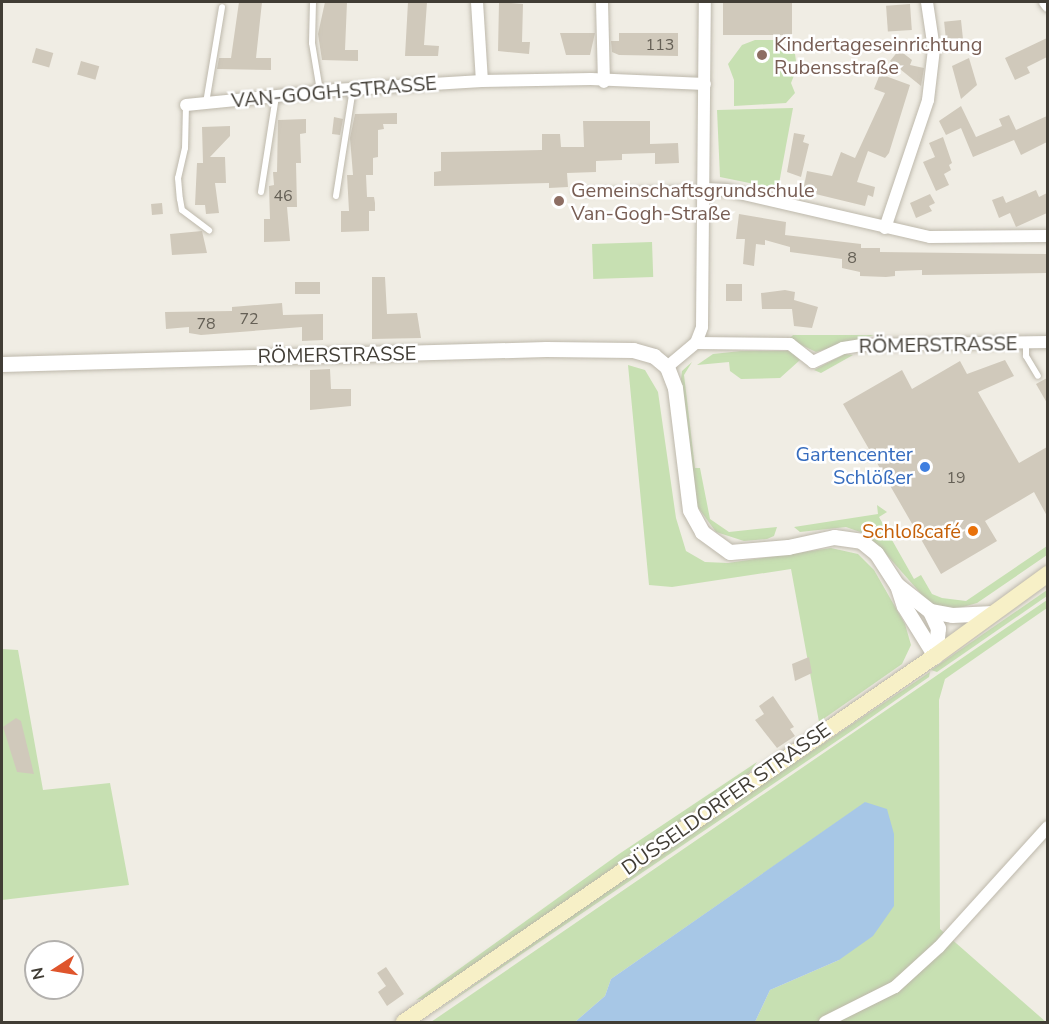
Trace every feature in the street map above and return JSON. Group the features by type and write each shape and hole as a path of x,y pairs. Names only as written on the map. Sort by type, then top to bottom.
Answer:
{"main road":[{"name":"DÜSSELDORFER STRASSE","path":"404,1023 935,656 1047,574"}],"street":[{"path":"477,2 482,81"},
{"path":"602,2 604,82"},
{"path":"705,2 702,327 696,343 668,367 675,388 690,510 694,523 710,541 730,552 745,552 846,536 861,541 876,553 897,585 904,606 935,656"},
{"path":"885,228 928,100 934,49 927,2"},
{"path":"1045,2 1047,6"},
{"name":"VAN-GOGH-STRASSE","path":"186,105 320,91 482,81 705,84"},
{"path":"705,189 732,192 930,237 1047,236"},
{"name":"RÖMERSTRASSE","path":"696,343 790,344 813,362 843,348 862,345 1047,342"},
{"name":"RÖMERSTRASSE","path":"2,364 633,350 654,356 668,367"},
{"path":"897,585 930,611 938,628 935,656"},
{"path":"930,611 952,615 993,613"},
{"path":"825,1023 896,987 939,947 1047,830"}],"lane":[{"path":"313,2 312,43 320,91"},
{"path":"206,103 222,7"},
{"path":"336,196 353,89"},
{"path":"261,192 276,96"},
{"path":"186,105 185,148 178,178 182,210 210,230"},
{"path":"576,192 705,189"},
{"path":"1026,342 1026,356 1038,376"}],"green space":[{"path":"755,40 775,40 795,54 797,68 791,83 795,93 786,103 734,106 734,80 728,64 742,45"},
{"path":"793,108 778,189 720,177 717,110"},
{"path":"652,242 653,277 593,279 592,244"},
{"path":"793,335 874,335 816,352 789,339"},
{"path":"741,351 790,351 800,360 780,378 741,379 730,371 729,362 697,365 713,354"},
{"path":"845,354 853,355 821,373 814,370"},
{"path":"692,362 684,375 695,468 700,468 710,519 729,532 777,527 774,536 767,539 744,541 716,532 697,506 680,386 682,371"},
{"path":"628,365 645,370 658,392 676,518 686,551 705,562 728,563 831,548 858,554 874,570 905,624 911,645 902,664 819,722 791,569 672,587 649,585"},
{"path":"877,505 887,512 879,517 914,579 921,575 932,594 942,598 966,601 1047,546 1047,555 977,603 952,610 930,604 879,546 860,532 846,527 800,532 794,527 878,514"},
{"path":"1047,590 1047,596 937,672 931,670"},
{"path":"1047,600 1047,608 945,679 939,700 940,929 1046,1022 755,1022 770,990 839,960 866,802 611,979 605,996 575,1022 431,1022"},
{"path":"2,649 18,650 43,790 110,783 129,885 2,900"},
{"path":"930,672 929,677 856,728 430,1016 650,860"},
{"path":"757,762 749,773 593,882 425,998 416,1000 619,854"}],"water":[{"path":"865,802 887,809 894,834 894,906 873,936 839,960 770,990 755,1022 575,1022 605,996 611,979"}],"building":[{"path":"239,2 262,2 256,58 271,58 271,70 217,69 219,58 231,58"},
{"path":"325,2 347,2 345,50 358,50 358,61 322,60 318,34"},
{"path":"408,2 427,2 424,45 439,46 438,56 405,56"},
{"path":"499,2 523,4 522,42 530,42 529,54 498,51"},
{"name":"Kindertageseinrichtung Rubensstraße","path":"723,2 792,2 792,35 723,35"},
{"path":"910,4 912,30 888,32 886,6"},
{"path":"961,20 963,40 946,42 944,22"},
{"path":"560,33 595,33 590,55 566,55"},
{"path":"619,33 678,33 678,56 619,55 612,52 611,41 619,41"},
{"path":"1047,38 1047,57 1027,67 1030,73 1015,80 1005,58"},
{"path":"36,48 53,53 49,67 32,62"},
{"path":"899,50 912,60 910,65 924,68 921,86 890,61"},
{"path":"969,58 977,85 961,99 952,66"},
{"path":"81,61 99,66 95,80 77,74"},
{"path":"880,74 910,85 889,153 885,158 868,151 857,182 875,187 873,197 868,195 865,206 803,191 807,171 832,176 841,152 855,158 885,93 874,89"},
{"path":"961,106 976,137 1002,126 999,119 1009,115 1016,130 1047,116 1047,142 1021,155 1014,140 973,157 961,128 946,135 939,121"},
{"path":"397,113 397,124 383,124 384,129 378,130 378,157 373,158 373,175 366,175 367,197 374,197 375,203 375,211 369,211 369,231 341,232 341,211 349,211 347,175 353,175 350,138 355,114"},
{"path":"334,117 343,119 340,135 332,134"},
{"path":"306,119 306,133 300,134 301,163 296,163 297,207 287,207 290,241 264,242 264,219 270,219 269,186 274,185 273,172 277,172 278,120"},
{"path":"583,121 650,121 650,144 678,143 679,163 655,164 655,153 622,154 622,160 596,161 596,172 567,173 568,187 549,188 549,183 434,186 434,172 441,171 441,152 542,150 542,134 560,134 561,147 584,147"},
{"path":"230,126 230,136 210,157 225,157 226,183 215,183 219,213 206,214 205,205 195,205 197,163 203,163 202,127"},
{"path":"794,133 805,135 803,142 809,144 801,177 787,172"},
{"path":"943,137 952,163 949,165 951,170 944,174 949,185 936,191 923,162 935,157 929,143"},
{"path":"1036,190 1039,197 1047,193 1047,213 1016,227 1010,213 999,218 992,200 1003,196 1006,203"},
{"path":"930,194 935,203 929,206 932,211 916,218 910,203"},
{"path":"162,203 163,214 152,215 151,204"},
{"path":"739,214 786,222 785,235 861,244 861,248 880,248 880,252 1047,254 1047,273 922,275 922,270 895,271 895,276 886,277 860,276 860,272 842,268 842,259 790,252 790,247 765,240 765,245 756,244 754,266 743,264 745,239 736,239"},
{"path":"202,231 207,253 172,255 170,234"},
{"path":"372,277 385,277 387,314 417,313 421,338 372,339"},
{"path":"295,282 320,282 320,294 295,294"},
{"path":"726,284 742,284 742,301 726,301"},
{"path":"785,290 795,292 794,300 818,307 812,328 794,326 792,309 762,309 761,293"},
{"path":"282,303 283,315 323,314 323,340 302,341 302,327 201,335 189,333 189,327 166,329 165,312 232,311 232,307"},
{"path":"1005,360 1014,376 978,392 1019,463 1047,447 1047,516 1034,492 985,521 997,541 941,574 843,404 902,370 912,389 960,361 967,374"},
{"path":"330,369 331,389 351,389 351,406 310,410 310,370"},
{"path":"1047,378 1047,403 1036,384"},
{"path":"809,657 812,673 795,681 792,664"},
{"path":"773,696 794,727 790,729 795,736 777,748 755,720 764,714 759,706"},
{"path":"16,718 21,721 34,774 17,772 3,727"},
{"path":"386,967 404,994 387,1006 378,992 386,986 377,973"}],"place":[{"name":"Kindertageseinrichtung Rubensstraße","path":"762,55"},
{"name":"Gemeinschaftsgrundschule Van-Gogh-Straße","path":"559,201"},
{"name":"Gartencenter Schlößer","path":"925,467"},
{"name":"Schloßcafé","path":"973,531"}]}
